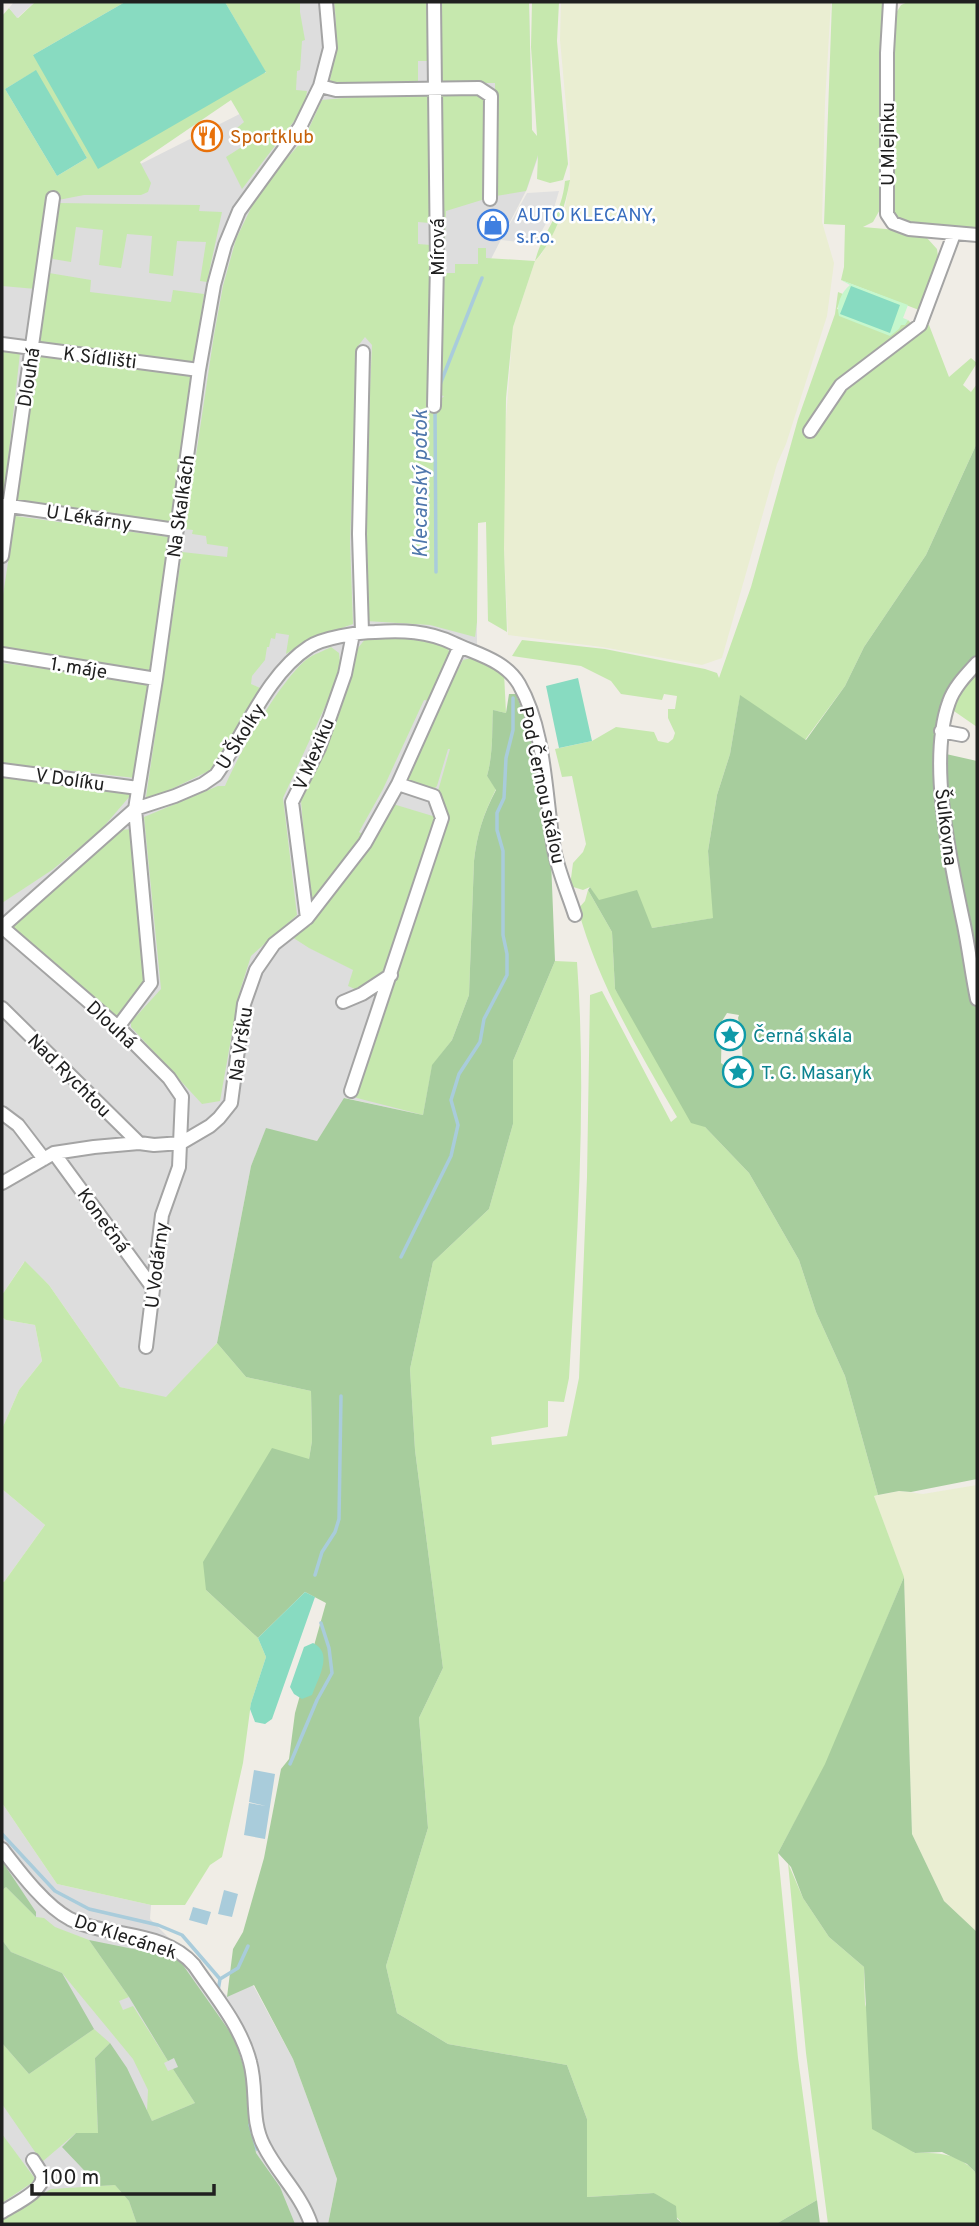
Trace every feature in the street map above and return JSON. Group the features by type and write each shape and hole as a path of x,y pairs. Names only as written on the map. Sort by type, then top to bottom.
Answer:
{"street":[{"name":"Na Skalkách","path":"118,1027 151,983 135,809 199,370 214,285 232,226 253,189 300,127 320,86 330,48 327,2"},
{"name":"Mírová","path":"434,2 437,264 434,406"},
{"name":"U Mlejnku","path":"890,2 887,52 887,214 893,223 909,229 977,235"},
{"path":"320,86 336,90 479,88 491,96 490,199"},
{"name":"Dlouhá","path":"2,556 5,505 32,349 53,198"},
{"path":"810,431 841,385 920,326 954,234"},
{"name":"K Sídlišti","path":"2,344 199,370"},
{"name":"V Mexiku","path":"307,918 292,802 319,748 358,633 363,352"},
{"name":"U Lékárny","path":"5,505 176,530"},
{"name":"U Školky","path":"2,927 135,809 175,796 216,775 285,667 311,645 358,633 395,631 429,634 460,646"},
{"name":"Na Vršku","path":"2,1183 49,1156 94,1147 181,1143 210,1126 231,1103 244,1004 256,970 274,944 307,918 365,843 398,784 460,646"},
{"name":"Pod Černou skálou","path":"460,646 504,666 523,693 537,735 555,854 575,915"},
{"name":"1. máje","path":"2,654 156,679"},
{"name":"Šulkovna","path":"977,663 949,700 942,731 941,783 950,864 977,999"},
{"path":"942,731 962,735"},
{"name":"V Dolíku","path":"2,770 138,788"},
{"path":"351,1091 442,818 434,796 398,784"},
{"name":"Dlouhá","path":"2,927 118,1027 169,1077 182,1097 181,1143"},
{"path":"343,1002 362,994 391,975"},
{"name":"Nad Rychtou","path":"2,1008 139,1143"},
{"name":"Konečná","path":"2,1113 49,1156 153,1288"},
{"name":"U Vodárny","path":"146,1347 162,1215 179,1167 181,1143"},
{"name":"Do Klecánek","path":"2,1849 41,1895 68,1918 95,1928 175,1948 194,1965 235,2025 244,2043 251,2065 258,2131 264,2147 306,2209 311,2224"},
{"path":"2,2212 36,2191 42,2181 33,2160"}],"shaded area":[{"path":"14,2 35,2 17,18 9,8"},
{"path":"293,2 529,2 532,130 537,137 538,157 527,189 491,259 475,354 477,645 504,673 423,1115 345,1098 317,1141 266,1129 251,1166 217,1343 166,1398 120,1387 49,1285 24,1262 2,1295 2,198 77,196 289,89"},
{"path":"559,191 554,208 535,244 501,240 527,193"},
{"path":"2,1317 35,1325 42,1361 19,1390 2,1429"},
{"path":"2,1489 45,1525 4,1582 2,1581"},
{"path":"2,1803 57,1884 151,1905 150,1919 227,1996 253,1985 293,2059 337,2179 328,2224 2,2224"}],"green space":[{"path":"35,2 125,2 33,55 266,73 225,2 300,2 305,40 302,41 296,90 307,91 304,108 242,189 226,157 248,143 237,128 244,122 231,100 140,162 151,183 148,192 141,195 84,195 48,202 36,289 2,286 2,16 9,8 18,18","holes":["35,71 87,158 57,176 5,89"]},
{"path":"125,2 225,2 266,72 98,169 33,55"},
{"path":"334,2 428,2 429,61 418,61 418,83 334,84 330,80 336,22"},
{"path":"439,2 529,2 532,130 537,136 531,47 532,2 559,2 557,41 568,164 563,180 550,183 537,179 538,155 526,191 496,196 495,83 440,83"},
{"path":"561,2 831,2 822,222 834,263 827,316 786,444 777,464 722,658 702,665 602,647 508,635 504,549 504,445 513,327 535,261 541,255 565,208 570,180 560,40"},
{"path":"832,2 884,2 882,206 873,222 863,227 897,230 927,238 937,249 938,257 919,310 841,280 845,225 824,224"},
{"path":"908,2 977,3 977,232 906,224 900,221 892,209 893,18 901,5"},
{"path":"36,70 87,158 57,176 5,89"},
{"path":"479,93 485,99 485,199 446,211 444,273 455,273 455,264 478,264 478,248 486,248 486,258 535,261 513,327 506,398 504,549 507,632 488,621 486,522 478,523 475,637 430,625 366,621 363,542 372,345 365,337 358,346 350,542 353,624 311,639 286,654 289,635 276,633 275,639 271,638 267,647 265,660 252,676 251,684 260,688 217,767 153,798 146,797 182,552 227,557 228,547 207,544 206,536 192,534 193,530 185,529 214,335 223,286 236,239 268,180 304,139 322,100 430,94 430,223 418,222 418,244 431,245 428,406 439,401 444,396 439,395 443,264 441,94"},
{"path":"570,180 558,223 535,261 560,204 565,181"},
{"path":"58,203 200,205 199,211 222,212 207,282 200,281 206,242 177,241 173,276 149,273 152,236 127,234 121,268 99,265 103,230 76,227 71,262 53,259 50,255"},
{"path":"49,273 91,280 90,292 171,302 173,290 204,294 194,365 39,344"},
{"path":"841,280 908,305 903,318 908,320 905,325 901,325 890,336 839,316 840,299 850,285"},
{"path":"851,286 900,305 890,333 840,314"},
{"path":"838,292 843,294 837,309 904,325 908,320 918,330 924,324 929,325 949,377 971,358 977,363 963,385 971,392 977,384 977,443 926,555 864,647 845,686 805,740 740,696 730,754 717,795 708,851 714,918 652,928 598,900 590,887 583,890 570,886 573,863 586,844 572,776 562,777 555,749 592,741 616,727 654,732 658,741 668,743 675,733 668,718 668,709 675,709 677,696 664,694 662,700 621,694 611,681 581,666 512,656 522,640 605,649 705,669 717,673 719,678 751,587 798,419 835,314"},
{"path":"2,351 20,353 4,496 2,496"},
{"path":"35,353 193,377 171,523 15,500"},
{"path":"977,443 977,668 954,698 946,754 977,761 977,1479 911,1492 878,1495 845,1376 816,1312 799,1260 749,1173 705,1127 691,1123 615,989 612,932 588,890 590,887 599,900 637,890 652,928 713,918 708,851 717,795 730,754 740,695 806,740 845,686 864,647 926,555","holes":["727,1013 739,1015 743,1063 741,1071 733,1072 721,1063 722,1021"]},
{"path":"15,516 169,537 150,672 2,650 2,602"},
{"path":"410,637 445,644 450,653 430,701 424,700 383,789 359,832 364,835 312,907 301,801 338,717 358,648 366,638"},
{"path":"331,647 339,653 341,672 283,798 297,915 251,956 239,994 220,1101 202,1104 131,1027 131,1022 161,989 144,817 218,786 225,786 250,737 285,683 307,659"},
{"path":"471,658 504,673 506,713 493,710 487,776 496,789 481,825 475,851 469,995 452,1040 432,1066 423,1115 353,1097 447,810 438,791 450,749 434,789 410,784 406,780 423,739 463,660"},
{"path":"2,663 148,683 135,778 2,763"},
{"path":"977,668 977,727 951,709 954,698"},
{"path":"578,678 592,741 559,748 546,686"},
{"path":"509,694 516,694 529,728 551,860 555,961 513,1061 513,1124 489,1209 433,1262 410,1369 415,1450 443,1668 419,1718 428,1828 386,1966 397,2013 448,2044 567,2065 587,2119 587,2197 654,2193 676,2206 677,2219 683,2224 328,2224 337,2179 293,2059 254,1985 227,1997 233,1949 243,1932 264,1858 281,1769 289,1759 295,1713 326,1603 305,1592 258,1638 206,1590 203,1562 272,1448 309,1459 312,1441 311,1391 246,1377 217,1343 251,1166 266,1128 317,1141 344,1098 423,1115 432,1065 452,1040 469,995 475,851 481,825 496,790 487,776 493,710 506,713"},
{"path":"2,775 131,793 99,832 52,870 2,903"},
{"path":"393,804 436,817 389,970 357,990 348,986 353,970 292,937 320,913"},
{"path":"133,829 147,980 117,1019 11,926 119,830"},
{"path":"588,890 612,932 615,989 705,1127 749,1173 799,1260 816,1312 845,1376 878,1495 874,1496 904,1577 827,1762 778,1853 798,2058 817,2200 776,2224 683,2224 654,2193 587,2197 587,2119 567,2065 448,2044 397,2013 386,1966 428,1828 419,1718 443,1668 415,1450 410,1369 433,1262 489,1209 513,1124 513,1061 555,961 577,962 580,1014 580,1170 569,1378 564,1402 548,1401 548,1427 491,1437 492,1445 567,1436 579,1378 587,1177 590,995 602,991 671,1122 677,1117 634,1041 596,963 578,909 585,901"},
{"path":"25,1261 49,1285 120,1387 166,1397 217,1343 246,1377 311,1391 312,1441 309,1459 206,1590 258,1638 266,1657 251,1703 243,1763 222,1857 210,1865 185,1905 151,1905 57,1884 2,1803 2,1581 4,1582 45,1525 2,1489 2,1429 19,1390 42,1361 35,1325 2,1317 2,1295"},
{"path":"977,1485 977,1932 944,1901 912,1834 904,1578 874,1496 899,1491 923,1494"},
{"path":"904,1577 912,1834 944,1901 977,1932 977,2178 967,2164 942,2152 915,2153 872,2129 864,1967 829,1937 803,1898 791,1867 778,1853 825,1764"},
{"path":"305,1592 315,1597 272,1719 265,1724 255,1722 250,1709 251,1703 266,1657 258,1638"},
{"path":"313,1643 323,1653 323,1666 312,1695 302,1699 294,1694 290,1687 304,1647"},
{"path":"2,1861 36,1912 36,1917 6,1887 2,1890"},
{"path":"788,1863 803,1898 829,1937 864,1967 865,2004 914,2153 948,2155 960,2160 975,2172 977,2224 828,2224 806,2053"},
{"path":"6,1887 36,1917 44,1918 55,1927 89,1940 129,1997 119,2001 123,2010 133,2006 168,2061 164,2063 168,2071 173,2069 195,2103 152,2121 147,2111 148,2090 133,2059 62,1973 11,1952 2,1940 2,1890"},
{"path":"2,1940 11,1952 62,1973 94,2029 29,2074 2,2043"},
{"path":"89,1940 178,1958 235,2039 245,2072 256,2153 280,2187 295,2224 137,2224 129,2201 115,2185 99,2186 62,2147 76,2133 98,2133 95,2058 110,2043 127,2068 152,2121 195,2103 173,2069 178,2067 174,2058 168,2061 129,1997"},
{"path":"94,2029 110,2043 95,2058 98,2133 76,2133 42,2162 2,2104 2,2043 29,2074"},
{"path":"2,2134 36,2180 2,2203"},
{"path":"115,2185 129,2201 137,2224 2,2224 2,2220 51,2189"},
{"path":"817,2200 820,2224 776,2224"}],"water":[{"path":"254,1770 275,1774 265,1839 244,1835 249,1803 266,1806 249,1802"},
{"path":"224,1890 238,1894 232,1917 218,1914"},
{"path":"193,1907 211,1912 207,1925 189,1920"}],"waterway":[{"name":"Klecanský potok","path":"439,387 482,278"},
{"name":"Klecanský potok","path":"435,408 436,572"},
{"name":"Klecanský potok","path":"401,1257 451,1156 458,1125 451,1100 459,1074 480,1042 484,1019 507,975 503,935 503,851 497,830 497,813 504,798 506,758 513,730 513,698"},
{"name":"Klecanský potok","path":"315,1575 322,1552 335,1532 339,1519 341,1396"},
{"name":"Klecanský potok","path":"290,1764 317,1700 332,1673 329,1648 321,1623"},
{"path":"2,1834 55,1891 89,1909 158,1925 182,1935 220,1979"},
{"name":"Klecanský potok","path":"218,1991 220,1979 238,1968 248,1946"},
{"name":"Klecanský potok","path":"250,2125 257,2149"}],"place":[{"name":"Sportklub","path":"207,136"},
{"name":"AUTO KLECANY, s.r.o.","path":"493,225"},
{"name":"Černá skála","path":"730,1035"},
{"name":"T. G. Masaryk","path":"738,1072"}]}
